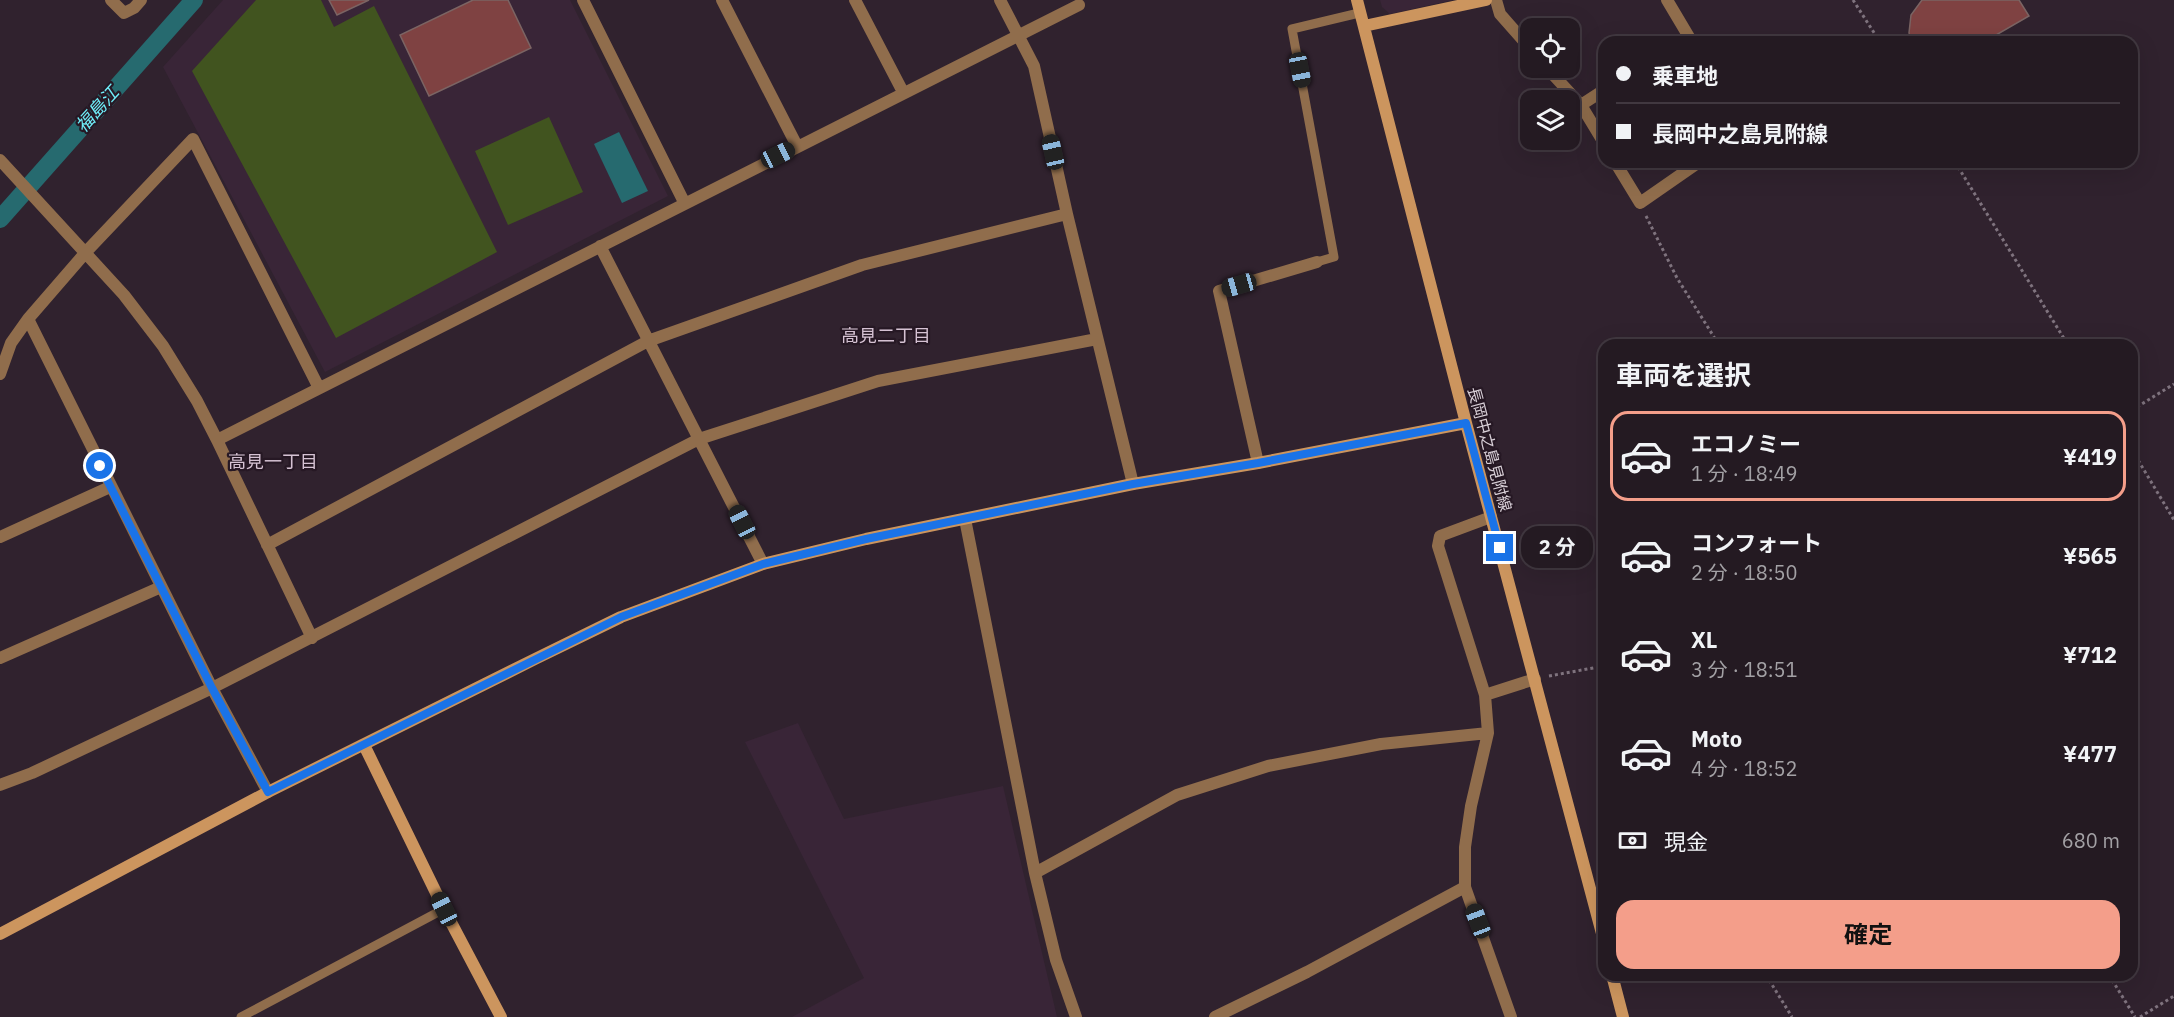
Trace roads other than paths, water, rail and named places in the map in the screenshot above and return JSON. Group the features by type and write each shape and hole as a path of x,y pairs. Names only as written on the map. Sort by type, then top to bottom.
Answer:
{"street":[{"path":"111,0 124,13 135,8 141,0"},
{"path":"583,0 684,202"},
{"path":"722,0 796,146"},
{"path":"855,0 903,92"},
{"path":"1000,0 1034,66 1067,214 1133,484"},
{"path":"1364,26 1486,0"},
{"path":"1496,0 1500,14 1520,37"},
{"path":"1666,0 1684,36"},
{"path":"217,440 1083,2"},
{"name":"長岡中之島見附線","path":"1358,6 1598,918"},
{"path":"1556,78 1581,105 1598,133"},
{"path":"1581,105 1598,94"},
{"path":"0,374 11,343 28,319 86,252 193,139 319,388"},
{"path":"0,160 124,295 164,346 217,440 312,638"},
{"path":"1619,168 1640,203 1690,168"},
{"path":"267,545 648,341 862,265 1067,214"},
{"path":"600,246 763,564"},
{"path":"1258,463 1219,291 1317,262"},
{"path":"28,319 110,487 212,688 268,792"},
{"path":"0,785 32,773 212,688 699,439 878,381 1097,339"},
{"path":"0,934 268,792 621,617 763,564 866,539 1133,484 1258,463 1466,423"},
{"path":"0,537 110,487"},
{"path":"1491,517 1440,536 1438,546 1485,695 1488,733 1471,806 1465,847 1465,887 1511,1017"},
{"path":"964,519 1035,873 1056,960 1076,1017"},
{"path":"0,658 161,587"},
{"path":"1485,695 1535,679"},
{"path":"1035,873 1177,795 1268,766 1381,744 1488,733"},
{"path":"364,745 444,909 501,1017"},
{"path":"1215,1017 1307,972 1465,887"},
{"path":"1614,981 1623,1017"}],"lane":[{"path":"1317,262 1334,257 1292,29 1358,6"},
{"path":"241,1017 444,909"}],"water":[{"path":"619,132 648,191 622,203 594,144"}],"waterway":[{"name":"福島江","path":"0,219 194,0"}],"district":[{"name":"高見二丁目","path":"886,335"},
{"name":"高見一丁目","path":"273,461"}]}
